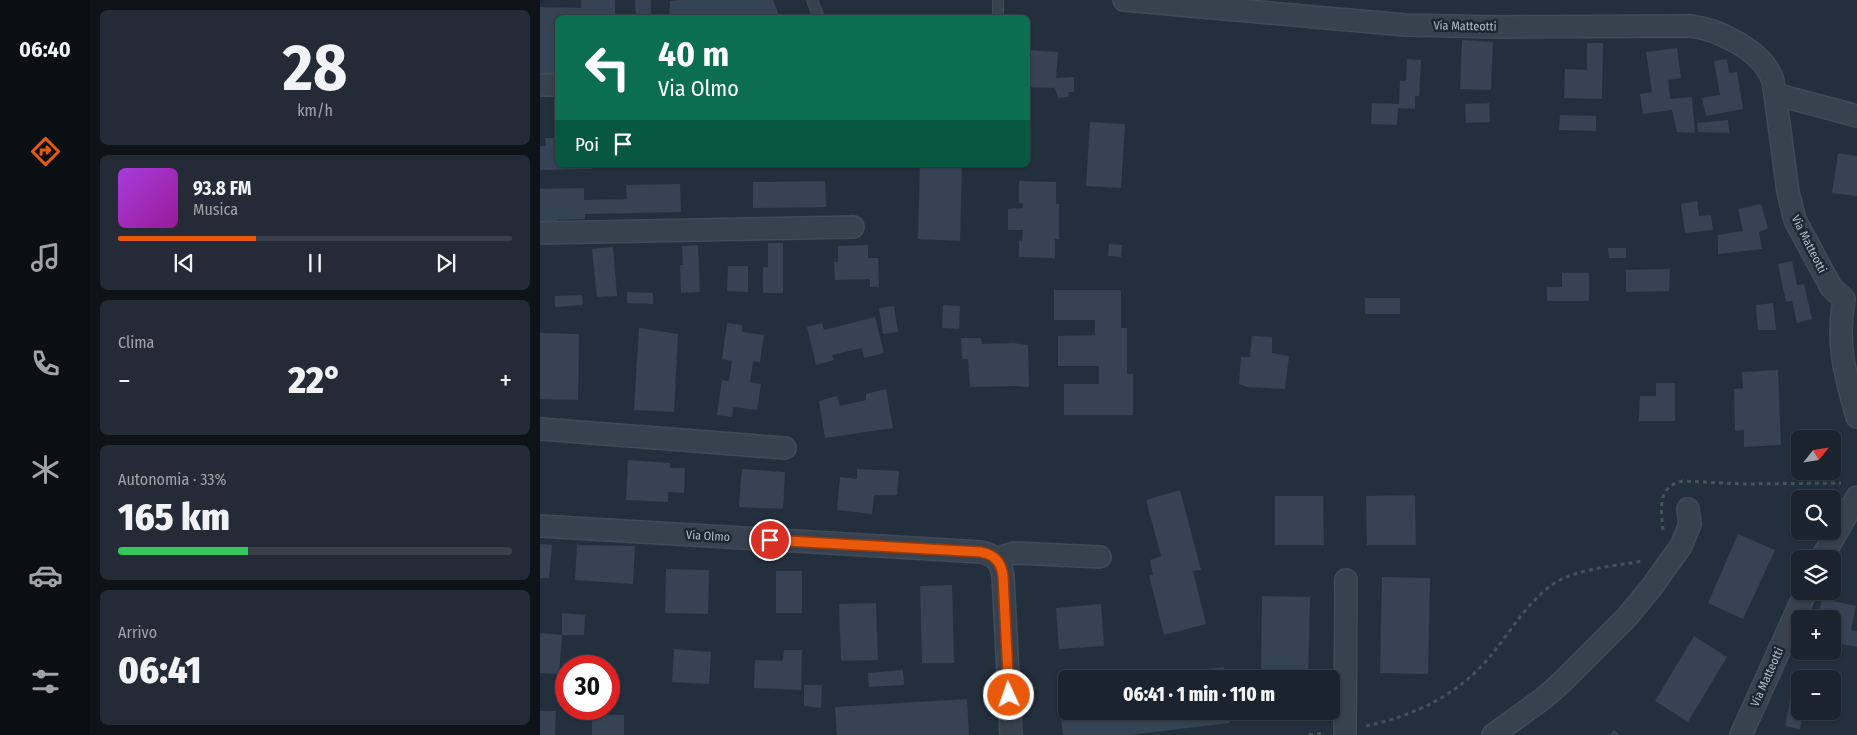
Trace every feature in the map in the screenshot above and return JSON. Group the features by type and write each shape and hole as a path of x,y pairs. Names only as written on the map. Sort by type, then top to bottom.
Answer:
{"street":[{"name":"Via Matteotti","path":"1124,0 1404,25 1498,27 1690,26 1703,27 1743,46 1756,57 1772,78 1788,192 1795,220 1831,287 1850,302 1840,322 1840,345 1845,374 1857,417"},
{"path":"540,85 555,85"},
{"path":"1775,94 1857,116"},
{"path":"540,233 852,227"},
{"path":"540,429 785,448"},
{"path":"1825,550 1852,490"},
{"path":"1493,735 1529,710 1562,682 1626,618 1651,588 1681,546 1690,524 1688,509"},
{"name":"Via Olmo","path":"540,526 981,552 990,554 998,560"},
{"path":"1011,735 1003,576 998,560 1014,553 1100,557"},
{"path":"1346,580 1352,731"},
{"name":"Via Matteotti","path":"1741,735 1802,600"}],"lane":[{"path":"812,0 818,15"},
{"path":"998,0 998,15"}],"path":[{"path":"1662,539 1661,508 1666,489 1675,483 1683,481 1852,490"},
{"path":"1352,731 1421,710 1462,685 1485,662 1527,608 1541,594 1560,580 1578,574 1649,559"}],"building":[{"path":"581,0 615,0 615,15 555,15 555,81 540,81 540,7 581,8"},
{"path":"635,0 651,0 651,15 636,15"},
{"path":"773,0 779,15 669,15 670,1"},
{"path":"1462,40 1493,42 1491,90 1460,89"},
{"path":"1587,43 1603,43 1602,99 1564,98 1565,69 1587,70"},
{"path":"1677,48 1681,78 1668,80 1670,99 1692,97 1695,133 1677,132 1672,110 1643,114 1640,94 1652,92 1646,52"},
{"path":"1030,50 1058,52 1056,78 1074,77 1074,92 1068,92 1069,97 1058,98 1055,88 1030,87"},
{"path":"1407,59 1421,60 1419,96 1415,96 1415,109 1398,108 1397,125 1371,124 1372,103 1399,104 1400,81 1406,81"},
{"path":"1727,59 1729,73 1737,72 1743,109 1706,116 1702,98 1720,95 1714,61"},
{"path":"1489,103 1490,122 1466,123 1465,104"},
{"path":"1560,115 1596,116 1596,131 1559,130"},
{"path":"1728,120 1729,133 1698,132 1697,123"},
{"path":"1090,122 1125,124 1121,188 1086,186"},
{"path":"545,138 555,138 555,167 592,167 592,169 540,170 540,146 546,146"},
{"path":"1838,153 1857,156 1857,196 1832,193"},
{"path":"920,167 962,167 960,241 918,239"},
{"path":"825,181 826,207 753,208 753,182"},
{"path":"1019,181 1056,182 1056,204 1059,204 1059,239 1055,239 1055,258 1019,257 1019,240 1022,241 1023,230 1008,230 1008,209 1023,208 1023,203 1019,203"},
{"path":"680,184 681,212 585,214 585,219 557,220 558,226 540,226 540,189 584,188 584,200 627,199 626,185"},
{"path":"1697,201 1699,216 1711,215 1713,230 1685,233 1681,204"},
{"path":"1761,204 1768,228 1759,232 1762,249 1718,254 1718,235 1743,231 1738,209"},
{"path":"768,243 783,243 783,293 763,293 763,267 768,267"},
{"path":"1109,244 1122,245 1121,257 1108,256"},
{"path":"698,245 700,292 681,293 680,265 683,265 682,246"},
{"path":"868,245 868,258 878,258 879,287 870,287 870,279 835,280 834,262 838,262 838,246"},
{"path":"613,247 617,296 597,297 592,249"},
{"path":"1608,248 1626,248 1626,258 1609,258"},
{"path":"1792,261 1797,285 1804,284 1812,319 1797,323 1792,301 1786,302 1778,264"},
{"path":"728,266 748,266 748,292 727,291"},
{"path":"1670,269 1669,291 1626,292 1626,270"},
{"path":"1562,273 1589,273 1589,301 1547,301 1547,287 1562,287"},
{"path":"1054,290 1121,290 1121,328 1127,328 1127,374 1133,374 1133,415 1064,415 1064,384 1099,384 1099,366 1058,366 1058,336 1095,335 1095,320 1054,320"},
{"path":"627,292 653,293 653,304 627,303"},
{"path":"582,295 583,305 555,307 555,296"},
{"path":"1365,298 1400,298 1400,314 1365,314"},
{"path":"1773,303 1776,330 1758,330 1756,305"},
{"path":"943,305 960,306 959,329 942,328"},
{"path":"894,306 898,332 883,334 879,308"},
{"path":"875,317 884,353 864,358 862,348 832,355 834,360 816,365 807,327 822,323 824,330"},
{"path":"727,323 742,325 742,332 764,335 760,362 753,361 750,382 761,384 757,410 733,407 732,417 717,415 722,380 729,381 732,361 722,359"},
{"path":"639,328 678,334 674,412 634,410"},
{"path":"540,333 579,334 578,400 540,399"},
{"path":"1252,336 1272,337 1272,353 1289,356 1285,389 1247,387 1239,384 1241,357 1250,357"},
{"path":"961,338 981,338 982,344 1013,343 1028,345 1029,387 970,387 968,359 962,359"},
{"path":"1778,370 1781,445 1744,447 1744,430 1735,431 1734,389 1743,388 1742,372"},
{"path":"1656,383 1675,383 1675,421 1639,421 1640,396 1656,396"},
{"path":"886,389 893,428 825,438 819,401 837,396 840,406 866,400 866,394"},
{"path":"628,460 670,463 670,468 685,468 684,493 668,492 668,502 626,500"},
{"path":"742,469 785,472 783,509 739,507"},
{"path":"857,469 899,471 897,495 874,495 872,514 837,510 840,477 857,479"},
{"path":"1180,490 1201,570 1193,571 1206,624 1164,635 1149,575 1153,575 1150,560 1161,556 1146,500"},
{"path":"1415,495 1416,545 1367,545 1366,496"},
{"path":"1275,496 1323,496 1324,545 1275,545"},
{"path":"1738,534 1775,550 1743,619 1708,603"},
{"path":"540,544 552,545 549,578 540,578"},
{"path":"577,545 635,546 633,584 575,580"},
{"path":"666,569 709,570 708,614 665,613"},
{"path":"776,571 802,571 802,613 776,613"},
{"path":"1382,577 1430,578 1428,674 1380,673"},
{"path":"952,585 954,663 922,663 920,586"},
{"path":"1262,596 1310,597 1308,670 1261,670"},
{"path":"1822,600 1856,606 1851,630 1857,631 1857,647 1841,644 1841,610 1820,610"},
{"path":"876,603 878,660 841,661 839,604"},
{"path":"1101,604 1104,646 1059,649 1056,608"},
{"path":"562,613 585,615 584,635 562,635"},
{"path":"540,633 562,635 560,655 555,655 555,674 540,673"},
{"path":"1694,636 1727,657 1688,722 1655,701"},
{"path":"674,649 711,652 709,684 672,682"},
{"path":"784,650 802,650 801,690 754,688 755,660 783,661"},
{"path":"1224,667 1224,670 1197,670"},
{"path":"903,670 904,685 869,687 868,673"},
{"path":"804,685 822,685 821,708 804,706"},
{"path":"1791,695 1791,720 1802,720 1800,729 1785,726"},
{"path":"967,699 969,735 837,735 835,707"},
{"path":"540,711 555,711 555,735 540,735"},
{"path":"620,715 624,715 624,735 592,735 592,720 620,720"},
{"path":"1061,720 1230,720 1230,723 1129,735 1063,735"},
{"path":"1614,730 1620,735 1610,735"}],"route":[{"path":"770,540 990,554 999,562 1002,568 1009,695"}]}
